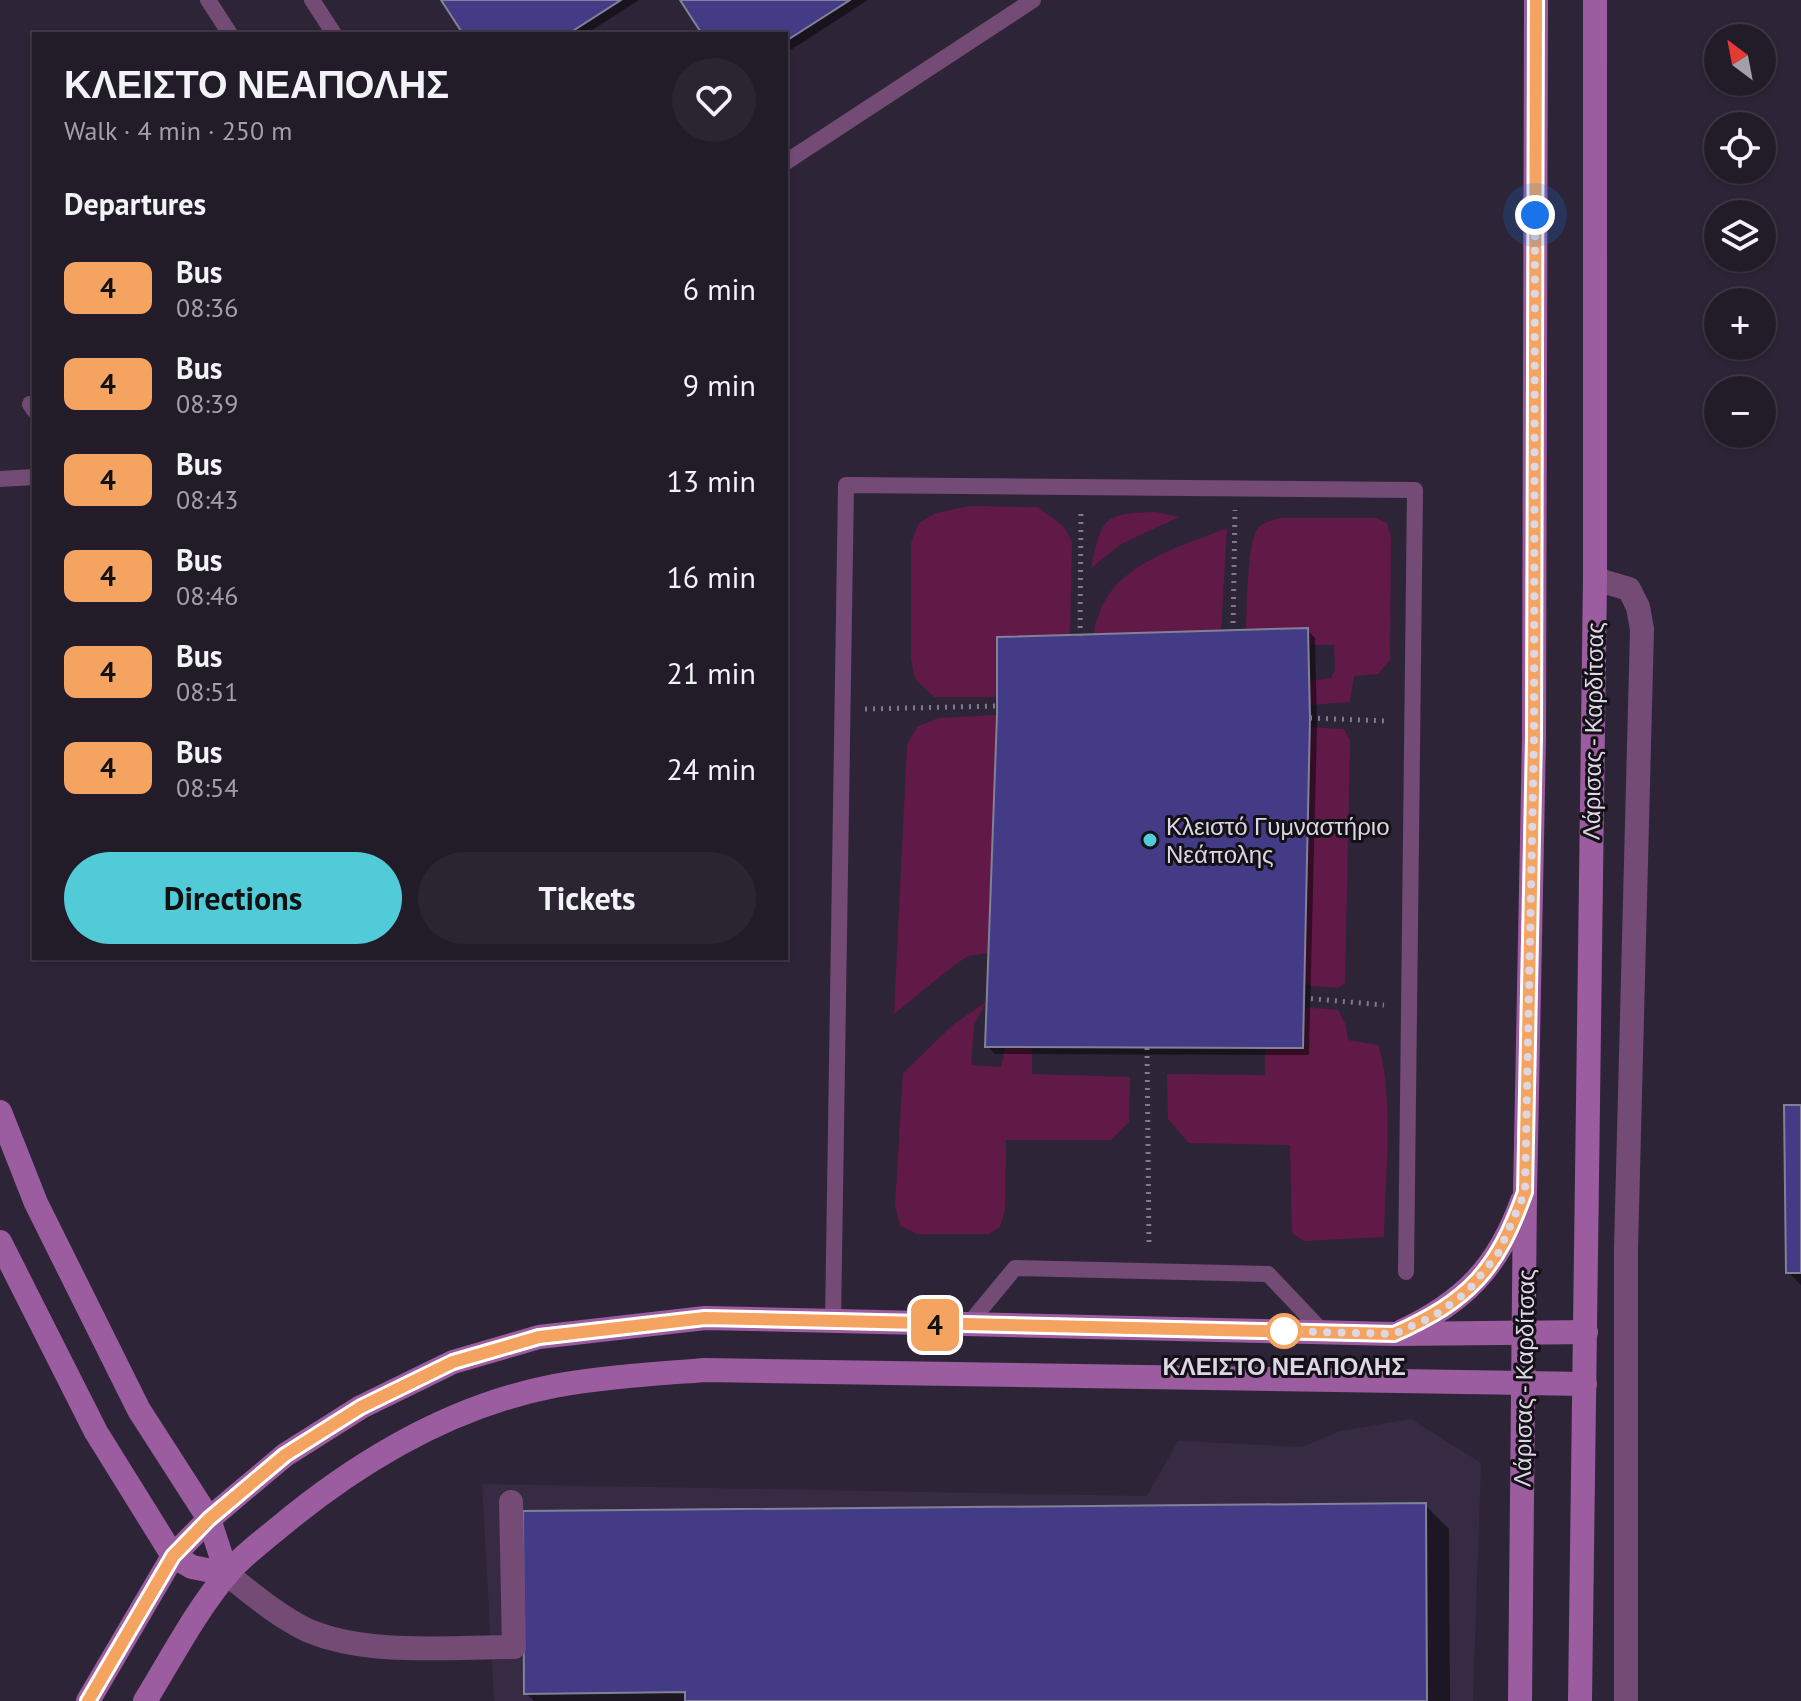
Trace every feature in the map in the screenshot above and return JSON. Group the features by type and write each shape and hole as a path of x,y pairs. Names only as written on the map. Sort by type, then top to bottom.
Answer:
{"street":[{"name":"Λάρισας - Καρδίτσας","path":"1520,1701 1534,738 1536,0"},
{"name":"Λάρισας - Καρδίτσας","path":"1580,1701 1595,579 1595,0"},
{"path":"1595,579 1629,589 1638,607 1642,629 1626,1249 1626,1701"},
{"path":"0,1112 36,1203 139,1410 209,1519 227,1574"},
{"path":"1394,1334 1434,1316 1467,1292 1498,1254 1525,1192"},
{"path":"0,1242 96,1432 173,1556 192,1567 227,1574 260,1601 309,1630 342,1640 389,1647 514,1647 511,1502"},
{"path":"88,1701 173,1556 209,1519 285,1455 349,1415 453,1362 539,1337 705,1318 1394,1334 1586,1332"},
{"path":"145,1701 227,1574 316,1496 392,1448 473,1409 552,1386 705,1370 1585,1384"}],"lane":[{"path":"208,0 229,32"},
{"path":"312,0 333,32"},
{"path":"788,161 1033,0"},
{"path":"0,479 32,477"},
{"path":"833,1321 846,485 1415,490 1406,1272"},
{"path":"967,1326 1015,1268 1268,1274 1323,1332"}],"path":[{"path":"1080,636 1081,488"},
{"path":"1233,631 1235,489"},
{"path":"844,710 998,706"},
{"path":"1310,718 1412,721"},
{"path":"1303,998 1409,1008"},
{"path":"1147,1048 1149,1271"}],"shaded area":[{"path":"970,506 1038,507 1064,527 1072,542 1070,636 998,637 998,697 934,697 915,679 911,659 911,543 919,523 936,513"},
{"path":"1156,512 1179,517 1121,544 1091,568 1098,538 1107,522 1125,514"},
{"path":"1281,518 1376,518 1387,523 1391,537 1390,660 1378,674 1354,676 1350,702 1310,705 1310,681 1331,678 1335,670 1334,645 1309,645 1308,629 1246,631 1248,576 1254,535 1263,524"},
{"path":"1227,528 1221,631 1095,635 1100,612 1121,581 1153,558"},
{"path":"997,715 988,953 968,956 894,1014 907,745 917,727 938,718"},
{"path":"1310,727 1344,729 1350,740 1345,983 1338,988 1303,985"},
{"path":"986,1002 974,1025 971,1065 1001,1067 1005,1048 1032,1048 1032,1074 1130,1077 1129,1122 1111,1140 1006,1140 1005,1210 1000,1227 989,1234 917,1234 900,1226 895,1205 903,1073 954,1024"},
{"path":"1303,1007 1338,1010 1346,1025 1348,1040 1378,1045 1383,1063 1387,1112 1384,1237 1304,1241 1292,1233 1290,1145 1189,1143 1168,1119 1167,1074 1265,1075 1265,1048"},
{"path":"1411,1419 1481,1463 1473,1701 494,1701 482,1484 1147,1496 1178,1441 1302,1447 1340,1431"}],"building":[{"path":"441,0 621,0 571,32 462,32"},
{"path":"680,0 850,0 788,40 788,32 701,32"},
{"name":"Κλειστό Γυμναστήριο Νεάπολης","path":"1308,628 1310,718 1303,1048 985,1047 997,637"},
{"path":"1784,1105 1801,1105 1801,1273 1786,1273"},
{"path":"1426,1503 1427,1701 685,1701 685,1692 524,1694 523,1511"}],"bus line":[{"name":"4","path":"88,1701 173,1556 209,1519 285,1455 361,1407 453,1362 539,1337 705,1318 1394,1334 1434,1316 1467,1292 1498,1254 1525,1192 1534,738 1536,0"}],"place":[{"name":"Κλειστό Γυμναστήριο Νεάπολης","path":"1150,840"},
{"name":"ΚΛΕΙΣΤΟ ΝΕΑΠΟΛΗΣ","path":"1284,1331"}],"route":[{"path":"1284,1331 1394,1334 1434,1316 1467,1292 1498,1254 1525,1192 1534,738 1535,215"}]}
